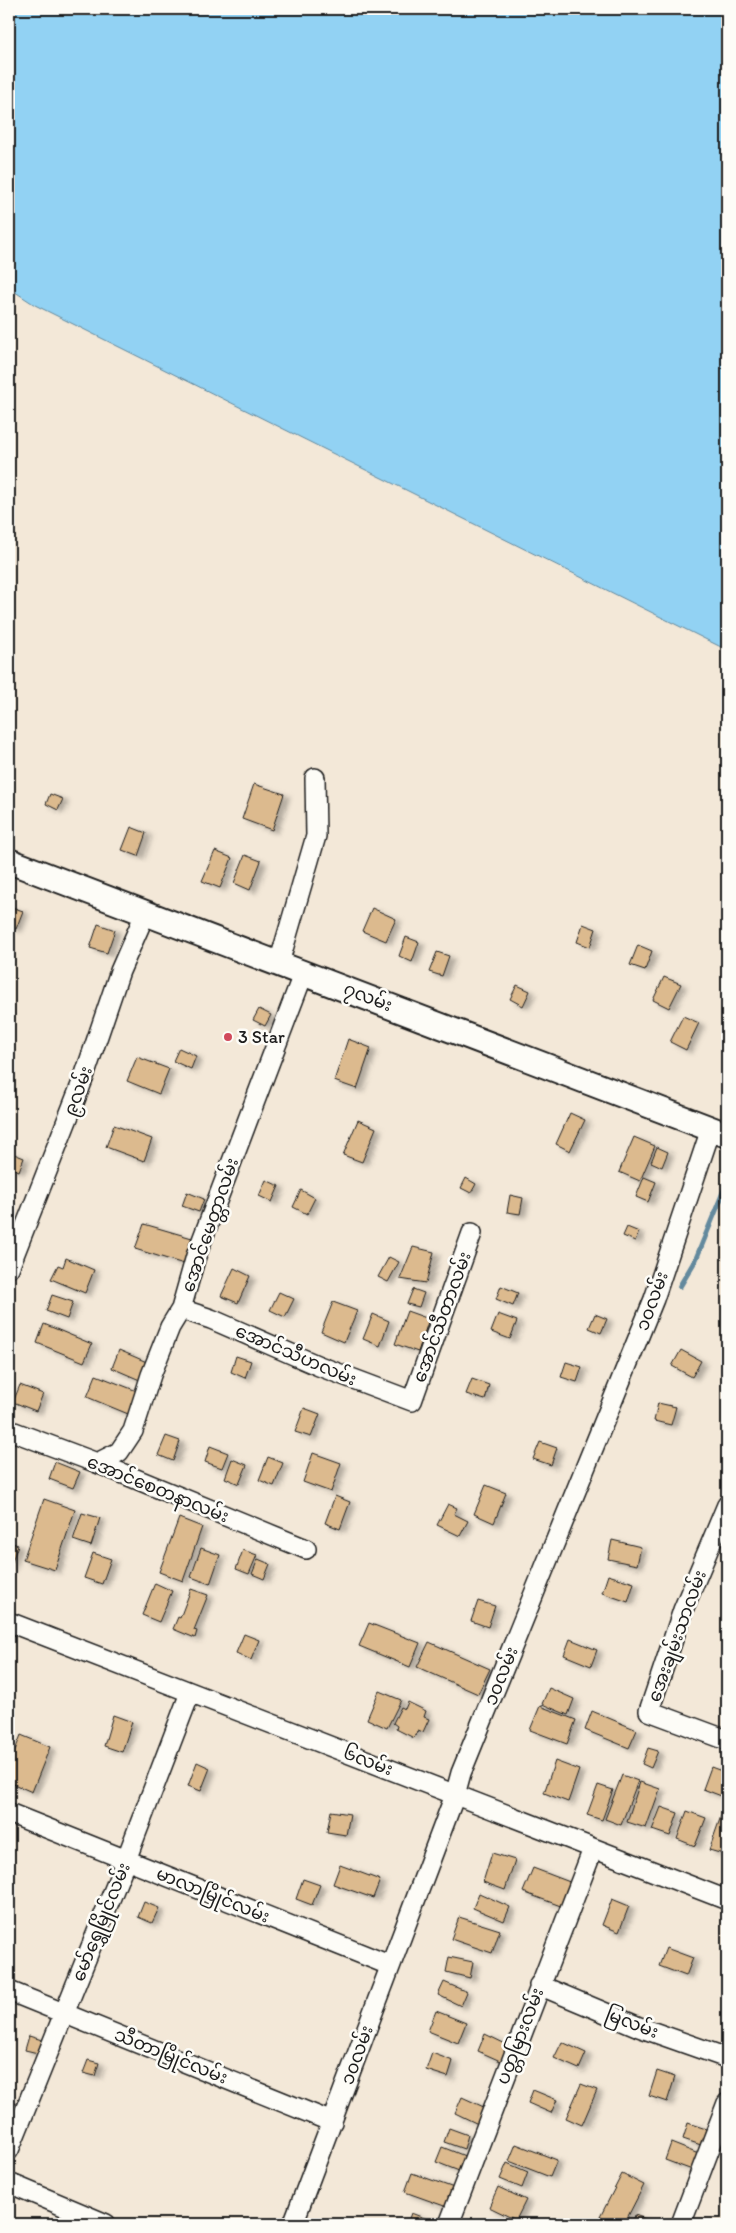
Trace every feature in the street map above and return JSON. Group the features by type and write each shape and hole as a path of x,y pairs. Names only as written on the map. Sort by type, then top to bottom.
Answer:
{"street":[{"path":"279,963 316,836 315,778"},
{"name":"၇လမ်း","path":"9,861 719,1132"},
{"name":"၉လမ်း","path":"9,1268 84,1076 120,971 145,914"},
{"name":"အောင်မေတ္တာလမ်း","path":"97,1463 119,1452 132,1431 170,1327 181,1309 196,1256 304,972"},
{"name":"၁၀လမ်း","path":"293,2224 389,1965 455,1795 461,1773 654,1300 719,1132"},
{"name":"အောင်သီတာလမ်း","path":"412,1401 472,1233"},
{"name":"အောင်သီဟလမ်း","path":"181,1309 211,1319 318,1366 412,1401"},
{"name":"အောင်စေတနာလမ်း","path":"9,1430 97,1463 306,1549"},
{"name":"အေးချမ်းသာလမ်း","path":"727,1504 683,1610 649,1711 727,1740"},
{"name":"၆လမ်း","path":"9,1622 727,1900"},
{"name":"မော်ရွှေမြိုင်လမ်း","path":"9,2150 126,1860 190,1692"},
{"name":"မာလာမြိုင်လမ်း","path":"9,1812 389,1965"},
{"name":"ပတ္တမြားလမ်း","path":"449,2224 539,1985 593,1849"},
{"name":"မြလမ်း","path":"539,1985 639,2027 727,2058"},
{"name":"သီတာမြိုင်လမ်း","path":"9,1991 332,2122"},
{"path":"681,2224 727,2102"},
{"path":"9,2183 106,2224"}],"water":[{"path":"9,9 727,9 727,650 35,305 9,288"}],"building":[{"path":"254,784 284,794 272,830 242,819"},
{"path":"50,794 63,799 58,810 46,804"},
{"path":"131,827 146,833 138,856 122,850"},
{"path":"215,851 232,858 220,888 202,881"},
{"path":"245,855 261,861 250,890 234,883"},
{"path":"9,906 23,911 16,929 9,926"},
{"path":"372,908 396,919 386,941 362,931"},
{"path":"98,924 115,930 107,953 90,948"},
{"path":"583,924 596,929 590,947 577,942"},
{"path":"406,937 419,942 412,962 399,956"},
{"path":"638,945 652,951 645,970 630,965"},
{"path":"437,952 449,956 442,976 429,972"},
{"path":"664,977 681,984 669,1008 653,1000"},
{"path":"517,985 530,991 523,1006 510,999"},
{"path":"259,1009 271,1015 265,1026 253,1020"},
{"path":"683,1016 699,1023 686,1050 670,1042"},
{"path":"348,1039 371,1048 357,1089 334,1081"},
{"path":"179,1048 196,1056 191,1069 173,1061"},
{"path":"137,1057 169,1069 159,1094 127,1081"},
{"path":"570,1113 585,1120 570,1151 556,1144"},
{"path":"358,1120 376,1128 362,1162 343,1155"},
{"path":"114,1125 152,1139 144,1161 106,1147"},
{"path":"634,1137 655,1146 640,1181 619,1172"},
{"path":"657,1147 668,1152 662,1167 651,1162"},
{"path":"9,1152 24,1158 19,1171 9,1167"},
{"path":"644,1177 656,1182 648,1202 636,1197"},
{"path":"466,1178 476,1184 471,1193 461,1188"},
{"path":"266,1180 279,1186 272,1202 259,1196"},
{"path":"301,1190 315,1198 307,1214 293,1207"},
{"path":"187,1192 204,1199 199,1212 182,1206"},
{"path":"510,1195 523,1198 520,1214 507,1212"},
{"path":"144,1224 192,1238 184,1264 135,1249"},
{"path":"627,1227 639,1232 635,1241 623,1236"},
{"path":"413,1247 434,1252 426,1283 400,1279"},
{"path":"389,1257 399,1262 388,1282 378,1277"},
{"path":"66,1258 94,1270 85,1293 51,1279 58,1265 63,1267"},
{"path":"234,1268 250,1276 238,1303 221,1296"},
{"path":"501,1286 518,1293 513,1306 496,1299"},
{"path":"413,1289 424,1293 419,1307 407,1304"},
{"path":"279,1292 294,1299 285,1317 270,1310"},
{"path":"52,1295 73,1302 67,1319 46,1311"},
{"path":"333,1302 357,1311 344,1342 321,1332"},
{"path":"407,1311 429,1319 418,1352 395,1344"},
{"path":"373,1314 389,1321 380,1346 363,1339"},
{"path":"498,1314 517,1321 510,1339 491,1332"},
{"path":"595,1314 607,1319 601,1333 589,1328"},
{"path":"44,1324 92,1344 84,1362 37,1343"},
{"path":"119,1350 149,1363 142,1381 112,1368"},
{"path":"681,1350 701,1361 692,1377 672,1366"},
{"path":"236,1356 251,1361 245,1378 231,1372"},
{"path":"566,1362 582,1367 577,1382 561,1377"},
{"path":"96,1375 142,1393 133,1416 87,1397"},
{"path":"472,1379 489,1385 485,1400 466,1394"},
{"path":"20,1385 43,1394 36,1411 13,1402"},
{"path":"658,1403 676,1407 671,1425 654,1421"},
{"path":"304,1408 320,1414 311,1437 295,1432"},
{"path":"166,1436 180,1441 173,1461 158,1455"},
{"path":"540,1442 557,1448 551,1465 533,1459"},
{"path":"210,1446 228,1453 222,1468 205,1462"},
{"path":"313,1453 341,1463 331,1492 303,1482"},
{"path":"268,1457 283,1463 274,1486 259,1480"},
{"path":"232,1459 247,1465 239,1484 225,1478"},
{"path":"55,1462 80,1472 73,1488 49,1479"},
{"path":"486,1485 506,1493 494,1523 474,1514"},
{"path":"335,1496 350,1502 340,1529 325,1523"},
{"path":"44,1499 75,1510 55,1570 23,1560"},
{"path":"448,1504 457,1508 454,1514 468,1521 460,1536 437,1525"},
{"path":"82,1513 100,1518 91,1546 73,1540"},
{"path":"179,1518 202,1527 183,1581 159,1572"},
{"path":"612,1540 641,1547 637,1565 608,1559"},
{"path":"9,1542 18,1545 9,1570"},
{"path":"201,1548 220,1555 210,1584 191,1577"},
{"path":"243,1550 257,1555 249,1574 236,1569"},
{"path":"93,1553 111,1559 102,1584 84,1578"},
{"path":"258,1559 270,1564 264,1579 252,1574"},
{"path":"608,1575 634,1583 628,1602 602,1593"},
{"path":"155,1583 172,1591 159,1622 142,1615"},
{"path":"191,1589 208,1595 194,1630 197,1631 195,1638 173,1629 178,1617 180,1618"},
{"path":"478,1601 495,1606 488,1627 471,1621"},
{"path":"369,1623 420,1643 410,1667 359,1646"},
{"path":"244,1634 259,1640 251,1660 236,1653"},
{"path":"570,1639 597,1650 591,1666 564,1655"},
{"path":"429,1642 490,1669 478,1694 417,1667"},
{"path":"549,1688 574,1699 568,1715 542,1704"},
{"path":"379,1691 401,1700 387,1728 367,1719"},
{"path":"408,1702 426,1711 424,1717 429,1719 423,1732 418,1730 414,1738 396,1729 397,1726 393,1723 401,1707 405,1709"},
{"path":"540,1706 576,1720 567,1744 530,1730"},
{"path":"592,1711 637,1730 629,1748 585,1730"},
{"path":"113,1715 132,1722 122,1752 104,1746"},
{"path":"21,1735 50,1747 32,1792 9,1782 9,1766"},
{"path":"648,1748 658,1751 651,1768 642,1764"},
{"path":"555,1761 579,1770 568,1802 544,1793"},
{"path":"197,1762 210,1768 201,1791 188,1786"},
{"path":"711,1767 727,1773 727,1787 724,1797 703,1789"},
{"path":"622,1775 638,1781 621,1825 605,1819"},
{"path":"640,1782 660,1789 646,1828 627,1822"},
{"path":"598,1785 613,1790 602,1820 587,1815"},
{"path":"661,1807 678,1813 670,1836 652,1830"},
{"path":"331,1811 350,1814 346,1835 327,1832"},
{"path":"687,1811 706,1818 695,1846 677,1839"},
{"path":"721,1816 727,1819 727,1855 709,1850"},
{"path":"492,1853 515,1860 505,1890 483,1882"},
{"path":"340,1865 380,1880 373,1898 333,1884"},
{"path":"533,1868 575,1884 566,1908 523,1892"},
{"path":"303,1879 320,1885 312,1905 296,1899"},
{"path":"479,1893 510,1907 504,1921 473,1908"},
{"path":"612,1899 629,1906 619,1932 602,1925"},
{"path":"144,1902 159,1908 152,1923 138,1917"},
{"path":"459,1917 500,1930 492,1953 451,1939"},
{"path":"666,1948 693,1958 686,1976 659,1966"},
{"path":"449,1957 473,1962 470,1978 446,1972"},
{"path":"444,1982 467,1992 461,2006 438,1995"},
{"path":"436,2011 466,2023 458,2043 428,2031"},
{"path":"485,2034 514,2048 507,2064 478,2051"},
{"path":"29,2036 42,2040 38,2053 25,2050"},
{"path":"562,2042 586,2053 579,2069 554,2058"},
{"path":"432,2053 453,2061 448,2077 426,2070"},
{"path":"88,2060 99,2063 95,2076 83,2073"},
{"path":"657,2071 675,2077 667,2102 649,2096"},
{"path":"581,2084 597,2090 582,2125 566,2118"},
{"path":"533,2090 557,2100 551,2113 528,2103"},
{"path":"462,2097 488,2109 480,2125 455,2113"},
{"path":"688,2123 709,2130 704,2146 683,2139"},
{"path":"449,2128 468,2135 464,2149 444,2142"},
{"path":"671,2143 701,2155 695,2171 665,2160"},
{"path":"516,2144 557,2160 550,2177 509,2161"},
{"path":"442,2147 465,2156 459,2171 436,2162"},
{"path":"507,2163 528,2172 522,2188 500,2179"},
{"path":"412,2173 454,2188 447,2207 405,2192"},
{"path":"622,2174 644,2185 624,2224 614,2224 600,2217"},
{"path":"498,2187 526,2200 516,2220 489,2207"},
{"path":"411,2213 440,2224 407,2224"},
{"path":"635,2215 659,2224 632,2224"}],"waterway":[{"path":"680,1286 696,1259 727,1183"}],"place":[{"name":"3 Star","path":"228,1037"}]}
